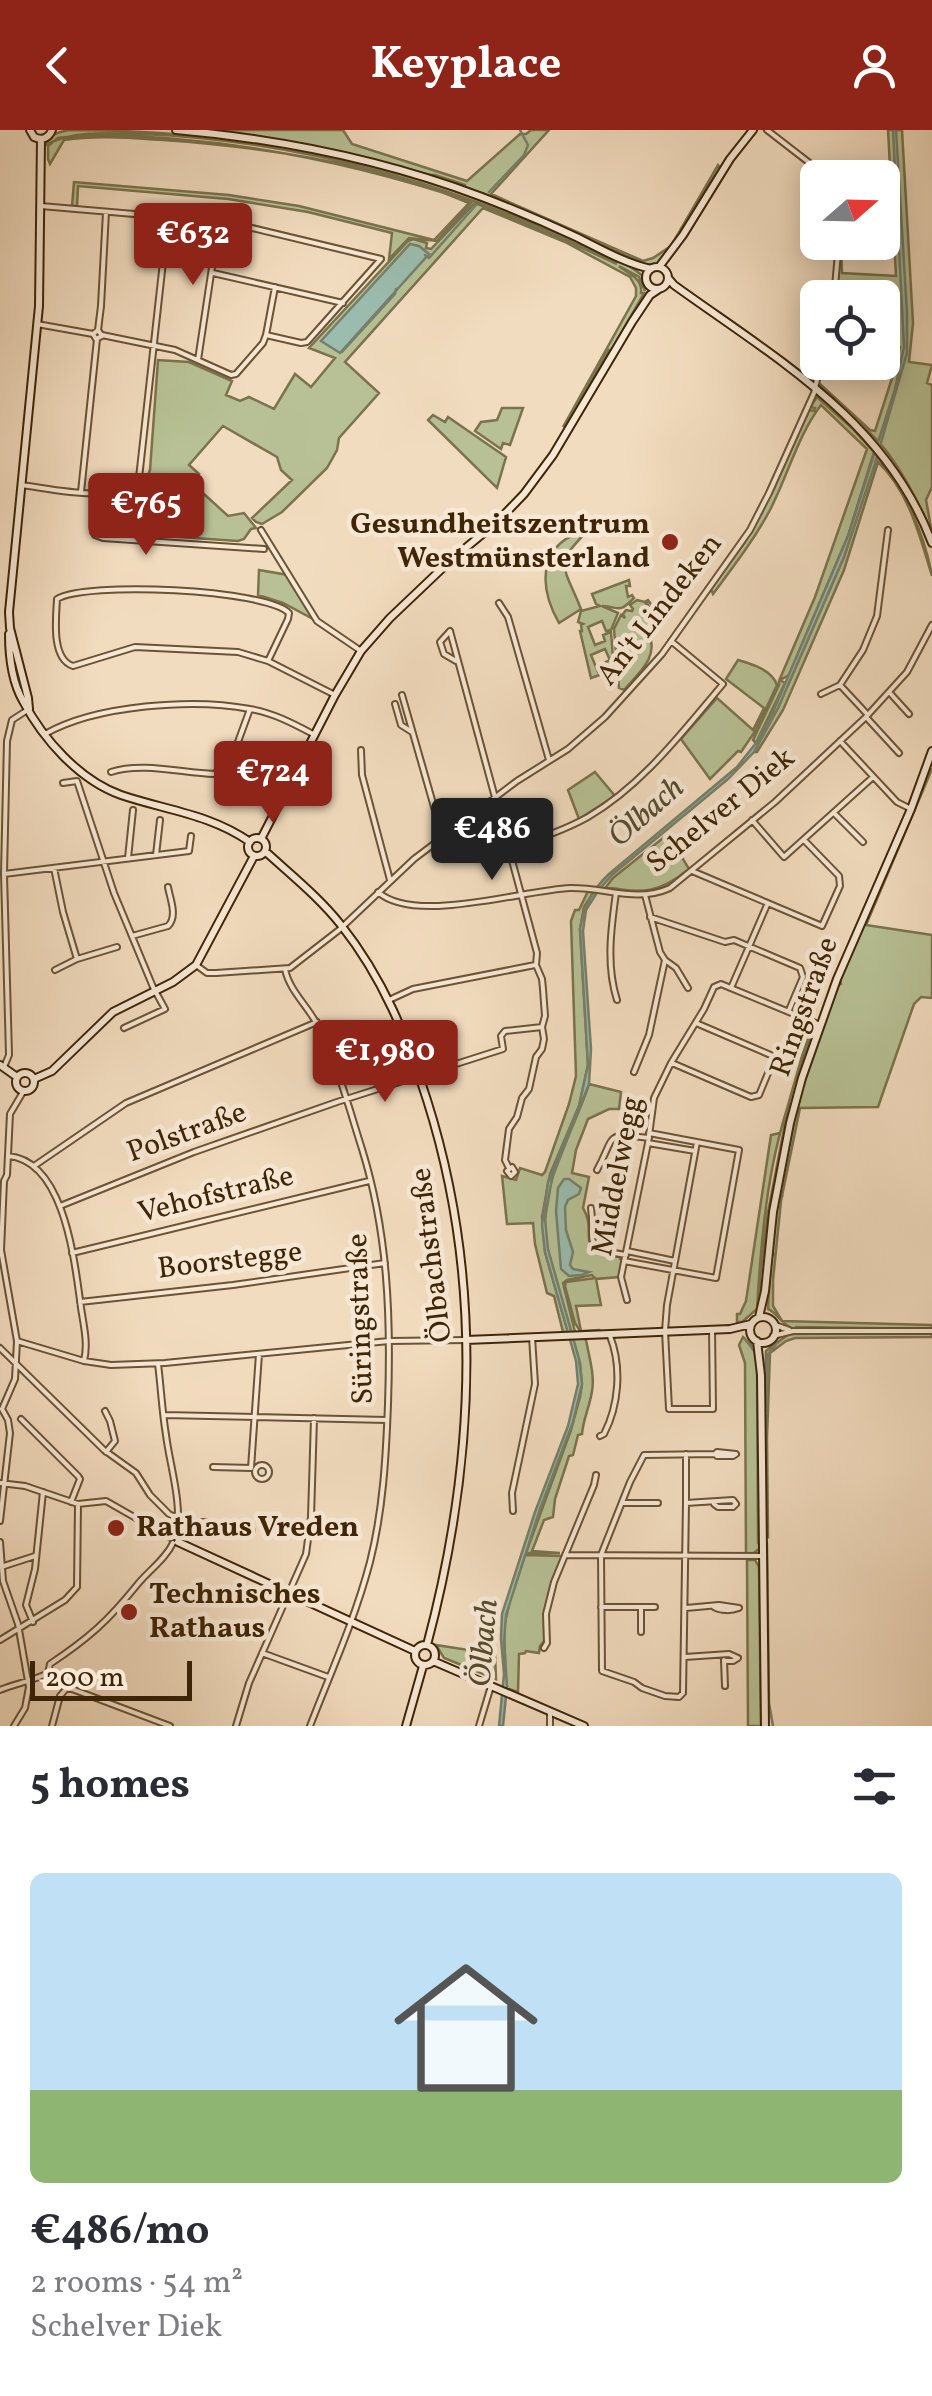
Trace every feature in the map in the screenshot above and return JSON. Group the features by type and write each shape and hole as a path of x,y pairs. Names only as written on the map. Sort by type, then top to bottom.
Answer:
{"street":[{"path":"30,130 34,138 41,140 52,130"},
{"path":"176,130 254,139 416,175 526,215 657,274 750,337 815,388 870,439 917,506 932,542"},
{"path":"261,839 361,651 416,593 498,522 524,494 556,450 657,274 730,159 754,130"},
{"path":"767,130 806,160"},
{"path":"41,140 37,324 8,627 14,674 23,704 74,766 117,794 204,818 250,842"},
{"path":"40,206 219,221 381,259 307,342 266,336"},
{"path":"81,492 106,212"},
{"path":"21,486 98,493 126,488 139,478 168,217"},
{"path":"198,360 219,221"},
{"path":"213,273 343,303"},
{"path":"657,274 661,288"},
{"path":"657,274 661,288"},
{"path":"37,324 175,350 231,375 263,343 276,288"},
{"path":"661,288 700,304"},
{"path":"632,322 650,295 661,288"},
{"name":"An't Lindeken","path":"285,970 342,926 442,836 580,740 653,665 754,522 817,380"},
{"path":"98,493 95,536 264,548"},
{"path":"261,530 318,621 361,651"},
{"path":"821,694 840,684 867,642 877,616 888,530"},
{"path":"268,661 289,613 272,602 235,595 125,590 75,592 57,599 59,647 65,663 73,666 135,648 238,652 268,661 335,695"},
{"path":"499,603 508,617 549,761"},
{"name":"Schelver Diek","path":"378,892 394,902 448,905 474,904 550,889 593,888 645,896 670,888 867,716 907,672 932,625"},
{"path":"458,662 444,654 440,642 450,631 537,953 543,989 544,1039 529,1089 507,1137 505,1160 509,1168"},
{"path":"508,848 566,828 615,798 662,754 723,684 671,640"},
{"path":"840,684 899,753"},
{"path":"889,692 910,714"},
{"path":"402,695 442,836"},
{"path":"44,734 116,711 194,704 271,714 315,735"},
{"path":"395,704 401,725 412,732"},
{"path":"17,1077 2,1066 9,1055 2,864 8,729 12,720 29,709"},
{"path":"111,772 153,768 214,774 231,761 250,709"},
{"path":"840,741 897,802 911,810"},
{"path":"361,750 362,775 390,880"},
{"name":"Ringstraße","path":"759,1317 773,1212 802,1078 819,1024 911,810 932,751"},
{"path":"752,820 784,857 873,777"},
{"path":"63,784 77,781 103,862 165,1010 124,1028"},
{"path":"128,858 133,810"},
{"path":"834,813 863,842"},
{"path":"156,855 160,820"},
{"path":"4,874 189,851 191,836"},
{"path":"261,839 265,851 254,856 248,850 250,842 261,839"},
{"path":"692,872 822,926 840,886 839,876 804,840"},
{"name":"Ölbachstraße","path":"265,851 342,926 389,1000 402,1026 444,1159 456,1214 466,1340 466,1418 444,1576 426,1645"},
{"path":"0,1521 10,1433 10,1420 1,1408 11,1388 17,1341 1,1250 1,1197 10,1114 23,1092 31,1090 34,1079 52,1070 113,1012 196,966 254,856"},
{"path":"54,868 62,912 77,959"},
{"path":"132,936 172,922 168,886"},
{"path":"616,893 610,935 613,986 618,1000"},
{"path":"645,896 660,952 688,988"},
{"name":"Middelwegg","path":"627,1300 622,1277 654,1098 714,987 721,984 731,988 768,904"},
{"path":"650,918 725,942 734,940 800,968 803,977 788,1012"},
{"path":"55,970 117,947"},
{"path":"634,1072 649,1034 665,960"},
{"path":"389,1000 414,989 536,965"},
{"path":"196,966 208,973 285,970"},
{"name":"Süringstraße","path":"285,970 288,982 317,1022 327,1044 371,1180 386,1263 389,1342 387,1420 370,1562 310,1726"},
{"path":"731,988 819,1024"},
{"path":"34,1166 135,1098 317,1022"},
{"name":"Middelwegg","path":"671,1062 755,1098 759,1095 773,1056 696,1022"},
{"name":"Polstraße","path":"60,1206 194,1152 504,1050 503,1032 542,1027"},
{"path":"17,1077 26,1073 34,1079"},
{"path":"17,1077 16,1084 23,1092"},
{"path":"591,1208 590,1233 596,1246 673,1270 716,1278 740,1150 626,1135 614,1138 606,1146 597,1170"},
{"path":"649,1138 696,1152"},
{"path":"697,1142 665,1331 669,1410 713,1409 712,1329"},
{"path":"6,1156 22,1158 34,1166 60,1206 80,1302 86,1344 84,1361"},
{"name":"Vehofstraße","path":"72,1254 371,1180"},
{"path":"626,1256 674,1261"},
{"name":"Boorstegge","path":"80,1302 386,1263"},
{"name":"Ringstraße","path":"765,1291 774,1336"},
{"path":"751,1329 759,1317 794,1331"},
{"path":"17,1341 111,1365 389,1342 751,1329"},
{"path":"751,1329 761,1342 767,1726"},
{"path":"761,1342 794,1331 932,1332"},
{"path":"600,1436 615,1408 616,1362 610,1334"},
{"path":"513,1511 512,1493 535,1384 532,1337"},
{"path":"0,1348 106,1452 136,1474 169,1514 178,1520 252,1532"},
{"path":"212,1467 254,1468 259,1354"},
{"path":"0,1690 48,1673 50,1664 96,1632 168,1552 174,1540 178,1520 158,1364"},
{"path":"105,1411 115,1441 106,1452"},
{"path":"164,1415 387,1420"},
{"path":"236,1726 249,1683 306,1554 314,1418"},
{"path":"20,1419 78,1476 72,1502"},
{"path":"686,1454 685,1657 683,1693 679,1697 666,1696 602,1672 601,1556 644,1454 686,1454 714,1454"},
{"path":"544,1648 549,1601 596,1475"},
{"path":"2,1483 25,1486 78,1504 106,1501 174,1540 415,1650"},
{"path":"33,1622 26,1608 44,1492"},
{"path":"686,1503 732,1500 736,1504"},
{"path":"622,1503 658,1503"},
{"path":"0,1640 73,1593 78,1584 78,1504"},
{"path":"0,1542 3,1581 19,1630 30,1687 25,1708 14,1726"},
{"path":"1,1567 37,1555"},
{"path":"564,1555 762,1556"},
{"path":"686,1608 714,1607"},
{"path":"601,1608 654,1608"},
{"path":"640,1608 641,1632"},
{"path":"415,1650 426,1645 434,1651 434,1660"},
{"path":"415,1650 416,1661 423,1666"},
{"path":"262,1653 329,1678"},
{"path":"685,1657 724,1659 725,1686"},
{"path":"406,1726 423,1666 434,1660"},
{"path":"434,1660 584,1726"},
{"path":"478,1726 495,1688"},
{"path":"52,1726 60,1696 66,1689 170,1726"},
{"path":"550,1713 550,1726"}],"green space":[{"path":"69,130 131,131 193,136 254,143 373,167 491,204 598,249 643,276 645,291 639,277 619,266 637,280 644,293 563,427 636,296 636,288 630,277 565,242 483,208 345,362 379,393 339,438 327,468 282,512 262,524 252,518 292,480 281,470 277,457 223,426 189,465 199,474 184,494 195,503 203,493 228,516 244,513 256,528 244,539 105,532 100,526 103,502 144,485 150,470 158,360 189,362 232,381 226,395 240,401 249,397 274,409 295,374 311,387 335,358 309,348 408,241 427,243 426,248 431,249 475,203 617,264 561,237 505,213 446,191 327,158 204,138 142,134 80,135 46,145 52,136","holes":["410,244 428,254 340,352 379,279"]},
{"path":"206,130 343,130 352,144 467,181 520,134 549,130 491,194 643,261 671,246 718,165 720,168 661,263 650,267 541,217 435,175 321,148"},
{"path":"888,130 902,130 913,323 909,362 932,365 927,383 932,385 932,487 926,500 932,533 908,483 885,449 818,385 875,431 891,380 900,380 900,280 838,280 839,260 842,273 896,276 895,260 900,260 900,160 890,160"},
{"path":"94,135 191,140 294,155 201,143 89,138 64,140 50,164 48,146 58,138"},
{"path":"294,155 358,168 396,178 440,192 379,174"},
{"path":"74,182 229,195 299,206 434,240 469,203 440,192 472,202 437,241 409,238 389,259 392,233 308,212 228,199 78,186 77,206 72,206"},
{"path":"817,397 874,452 848,536 789,675 780,680 785,683 756,743 753,740 815,597 867,449 821,405 764,521 713,594 711,589 762,512 809,410 814,411 810,407"},
{"path":"502,408 523,408 510,445 503,443 501,449 475,431 481,422 497,420"},
{"path":"433,415 445,422 448,417 506,457 497,488 428,420"},
{"path":"877,456 900,490 878,462 844,570 783,710 754,752 778,708 844,557"},
{"path":"589,530 570,551 565,566 581,609 559,623 547,594 547,566 560,544"},
{"path":"259,570 288,575 315,620 258,595"},
{"path":"629,580 628,597 634,598 622,608 602,606 618,613 611,630 606,631 602,621 588,627 595,645 605,641 603,635 611,632 613,658 605,649 591,655 598,672 608,668 606,662 610,660 614,670 591,678 580,631 583,624 578,622 581,611 600,606 592,594"},
{"path":"637,600 645,602 652,614 648,600 661,618 653,616 648,630 639,628 648,632 652,649 642,670 624,690 619,688 614,629 621,615 625,618 623,614 632,611 630,605"},
{"path":"738,660 766,672 777,685 756,730 741,752 710,779 681,739 717,698 753,730 764,708 726,679"},
{"path":"932,769 866,925 932,935 932,998 921,997 914,1004 878,1107 800,1108 781,1201 773,1280 773,1306 782,1321 768,1309 778,1199 782,1196 779,1194 799,1098 840,979"},
{"path":"595,772 615,796 579,819 568,790"},
{"path":"668,834 689,869 650,890 606,887 613,878"},
{"path":"588,891 593,893 584,907 580,929 588,1065 579,1106 550,1174 542,1217 545,1252 568,1332 563,1332 554,1296 547,1293 533,1223 507,1224 502,1176 516,1180 520,1168 542,1175 545,1172 569,1104 576,1076 571,921"},
{"path":"811,1025 795,1083 814,1029 814,1033 779,1161 760,1308 768,1212 789,1103 782,1125"},
{"path":"589,1084 621,1092 619,1109 609,1109 588,1119 572,1173 589,1177 583,1208 591,1244 622,1261 619,1277 596,1279 601,1305 576,1306 581,1331 599,1332 578,1333 566,1282 595,1278 592,1275 567,1280 563,1283 575,1332 571,1332 551,1266 545,1226 549,1189"},
{"path":"780,1133 766,1205 757,1309 737,1322 737,1314 746,1301 771,1135"},
{"path":"782,1321 932,1325 932,1329 794,1329"},
{"path":"932,1333 932,1337 795,1338 770,1353 768,1537 765,1536 766,1351 789,1334"},
{"path":"607,1336 582,1338 586,1340 591,1366 591,1397 582,1434 569,1456 555,1499 553,1517 544,1520 532,1551 560,1553 526,1553 580,1397 580,1363 572,1338"},
{"path":"743,1337 757,1351 758,1373 760,1548 746,1554 745,1363 739,1345"},
{"path":"525,1555 562,1556 545,1615 545,1640 539,1653 519,1654 518,1692 506,1688 504,1627"},
{"path":"747,1560 755,1560 759,1567 761,1726 748,1726"},
{"path":"436,1645 495,1654 496,1679 444,1658"}],"shaded area":[{"path":"896,130 898,160 895,160"},
{"path":"900,197 907,313 907,353 900,377 904,347"},
{"path":"410,244 429,254 340,353 321,341"},
{"path":"899,380 844,557 778,708 754,752 728,779 612,875 586,910 590,899 609,874 737,767 756,743 770,719 848,536"},
{"path":"586,910 583,931 591,1049 589,1084 552,1178 545,1219 548,1249 579,1359 582,1384 573,1422 506,1615 507,1686 503,1726 499,1726 504,1674 502,1614 568,1426 578,1384 576,1361 545,1252 542,1225 548,1182 579,1106 588,1065 580,929"},
{"path":"564,1179 581,1188 565,1207 566,1230 573,1252 570,1265 589,1272 582,1275 569,1276 561,1269 556,1211 558,1188"}],"waterway":[{"path":"489,192 524,155 528,145 520,130"},
{"path":"425,255 429,258 476,205"},
{"path":"342,352 396,289"},
{"path":"745,1339 757,1363 758,1543"},
{"path":"766,1412 768,1354 777,1343"},
{"path":"766,1419 766,1473"},
{"path":"767,1543 769,1703 773,1726"}],"place":[{"name":"Gesundheitszentrum Westmünsterland","path":"670,542"},
{"name":"Rathaus Vreden","path":"116,1528"},
{"name":"Technisches Rathaus","path":"129,1612"}],"water label":[{"name":"Ölbach","path":"647,813"},
{"name":"Ölbach","path":"485,1643"}]}
